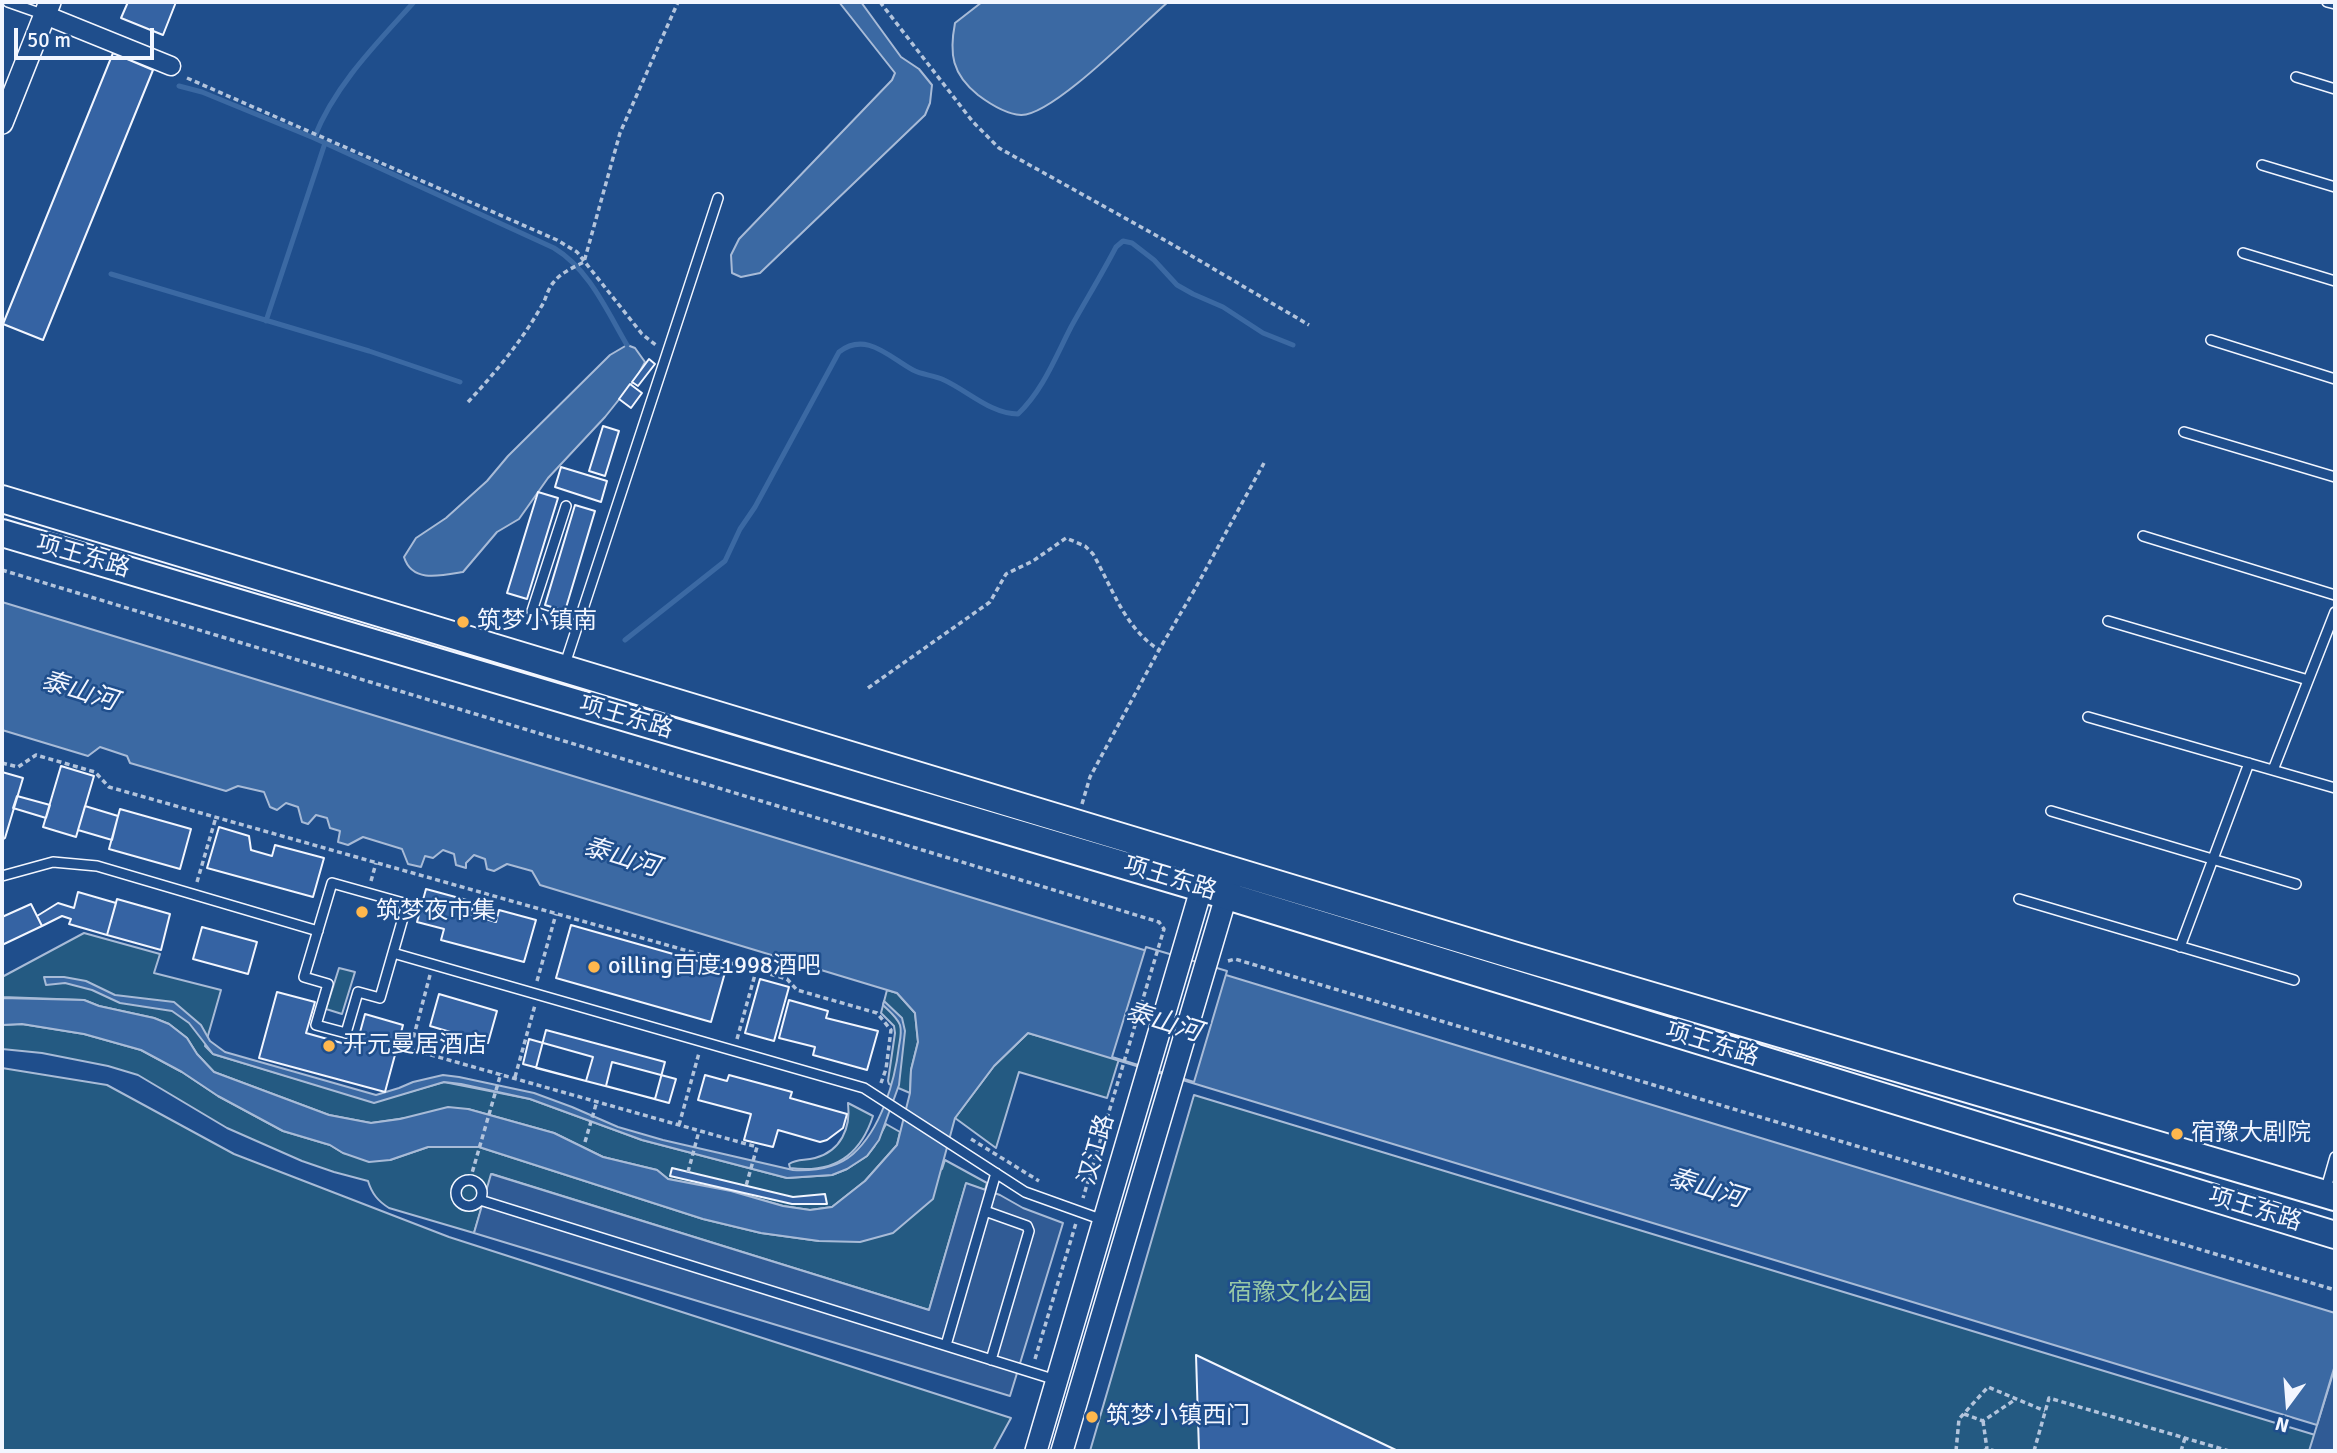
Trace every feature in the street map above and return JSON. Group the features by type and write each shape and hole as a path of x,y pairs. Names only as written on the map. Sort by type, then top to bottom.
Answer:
{"main road":[{"name":"项王东路","path":"2,499 1513,955 2330,1196"},
{"name":"项王东路","path":"2,533 1201,888 2335,1235"}],"street":[{"path":"2,123 47,8 171,66"},
{"name":"汉江路","path":"1036,1451 1209,863"},
{"path":"1062,1451 1170,1087 1216,961 1234,870"}],"lane":[{"path":"8,2 47,8"},
{"path":"2327,2 2335,4"},
{"path":"2296,77 2335,89"},
{"path":"2262,165 2335,187"},
{"path":"563,668 718,198"},
{"path":"2243,253 2335,281"},
{"path":"2211,340 2335,379"},
{"path":"2184,432 2335,477"},
{"path":"566,506 532,611 577,626"},
{"path":"2143,536 2335,595"},
{"path":"2273,770 2335,612"},
{"path":"2108,621 2308,680"},
{"path":"2088,717 2335,788"},
{"path":"2180,947 2249,763"},
{"path":"2050,811 2296,884"},
{"path":"2,876 52,862 97,866 318,931"},
{"path":"332,883 407,904 380,998 358,992 346,1034 316,1025 328,984 304,977 318,931 332,883"},
{"path":"2019,899 2294,979"},
{"path":"393,953 864,1088 1025,1192 1104,1220"},
{"path":"2330,1196 2335,1157"},
{"path":"946,1345 996,1173"},
{"path":"470,1180 481,1187 480,1200 474,1205 466,1205 458,1198 458,1186 470,1180"},
{"path":"480,1200 1056,1380"},
{"path":"985,1210 1027,1226 1029,1231 992,1360"}],"path":[{"path":"468,402 496,373 542,306 552,283 563,273 584,262 620,133 678,2"},
{"path":"880,2 973,122 999,148 1168,242 1309,325"},
{"path":"187,78 557,240 577,252 642,334 667,354"},
{"path":"1075,823 1090,777 1264,463"},
{"path":"868,688 990,602 1006,574 1033,561 1066,538 1085,545 1093,554 1133,628 1158,650"},
{"path":"2,570 1159,922 1164,929 1118,1080"},
{"path":"2,763 18,767 36,755 95,772 110,787 787,979 797,990 877,1013 891,1030 886,1069 881,1083"},
{"path":"193,895 216,817"},
{"path":"368,893 376,863"},
{"path":"515,1077 556,914"},
{"path":"1216,961 1235,959 1249,963 2335,1290"},
{"path":"433,964 412,1043 417,1051 757,1147 746,1186"},
{"path":"734,1051 756,971"},
{"path":"679,1125 702,1042"},
{"path":"470,1180 501,1073"},
{"path":"585,1142 597,1101"},
{"path":"688,1172 699,1131"},
{"path":"1956,1451 1959,1419 1988,1387 2046,1411"},
{"path":"2034,1451 2049,1398 2229,1451"},
{"path":"1983,1421 2016,1399"},
{"path":"1964,1414 1983,1421"},
{"path":"1983,1421 1985,1450 1995,1451"},
{"path":"2181,1451 2185,1438"}],"green space":[{"path":"84,933 160,954 154,973 221,990 205,1046 213,1054 374,1102 444,1082 530,1099 642,1140 787,1178 832,1175 847,1169 867,1156 886,1124 900,1132 897,1145 865,1181 832,1207 810,1210 668,1179 657,1170 603,1157 554,1133 468,1109 371,1123 329,1115 214,1072 197,1054 187,1038 169,1024 154,1018 84,1000 2,997 2,977"},
{"path":"339,968 355,972 342,1014 326,1009"},
{"path":"887,990 897,993 915,1013 918,1042 911,1070 910,1093 889,1084 888,1081 895,1033 894,1026 881,1013"},
{"path":"22,1024 84,1034 141,1050 283,1131 330,1145 343,1153 390,1160 428,1147 479,1147 703,1219 761,1233 819,1241 942,1169 945,1160 987,1183 985,1190 966,1184 929,1310 492,1174 474,1233 389,1208 376,1197 368,1181 302,1161 227,1128 138,1075 42,1053 2,1049 2,1025"},
{"path":"1028,1033 1119,1059 1107,1098 1019,1072 996,1148 955,1118 994,1066"},
{"path":"2,1068 107,1085 234,1154 449,1237 1011,1418 993,1451 2,1451"},
{"name":"宿豫文化公园","path":"1194,1095 2335,1441 2335,1451 1090,1451"},
{"path":"848,1103 873,1116 861,1142 852,1152 832,1165 790,1168 789,1164 792,1162 824,1155 838,1144 846,1130"}],"shaded area":[{"path":"491,1174 929,1310 966,1183 1063,1223 1010,1396 474,1233"},
{"path":"2335,1365 2335,1451 2309,1451 2331,1380"}],"water":[{"path":"839,2 861,2 901,57 919,69 932,85 930,103 925,115 760,273 741,277 732,273 731,255 739,239 892,80 895,73"},
{"path":"982,2 1168,2 1074,86 1054,101 1021,115 1004,111 978,95 963,79 954,63 952,44 955,23"},
{"path":"627,345 635,348 645,362 637,377 605,417 548,478 519,519 497,532 463,572 428,576 413,571 404,557 416,538 446,518 487,481 508,456 610,355"},
{"name":"泰山河","path":"2,602 2335,1313 2335,1365 2317,1425 1028,1033 994,1066 955,1118 933,1199 893,1233 860,1242 819,1241 761,1233 703,1219 479,1147 428,1147 390,1160 369,1162 343,1153 330,1145 283,1131 141,1050 84,1034 22,1024 2,1025 2,998 84,1000 154,1018 169,1024 187,1038 197,1054 214,1072 329,1115 371,1123 448,1107 468,1109 554,1133 603,1157 657,1170 668,1179 810,1210 832,1207 865,1181 897,1145 910,1093 911,1070 918,1042 915,1013 897,993 540,885 532,871 507,864 494,871 487,869 485,859 474,855 466,863 466,868 456,865 454,854 443,850 433,858 425,856 421,867 408,864 402,849 363,837 348,845 338,842 340,831 330,828 327,818 316,815 308,824 302,822 298,807 286,803 277,810 270,807 264,792 238,786 226,791 130,763 127,756 100,747 88,756 2,730"},
{"path":"44,977 86,981 115,995 174,1002 201,1025 210,1041 225,1052 376,1095 443,1075 459,1077 534,1093 618,1127 663,1140 793,1170 832,1165 847,1159 863,1144 885,1104 900,1039 900,1025 883,1005 884,1001 902,1018 905,1031 899,1085 879,1140 867,1156 832,1175 787,1178 642,1140 530,1099 461,1084 444,1082 374,1103 213,1054 189,1023 172,1011 120,1003 92,990 65,983 46,985"}],"pier":[{"path":"1146,947 1227,971 1194,1082 1112,1057"}],"building":[{"path":"128,2 176,2 163,35 121,18"},
{"path":"113,53 153,70 43,340 3,324"},
{"path":"649,359 655,364 638,386 632,382"},
{"path":"630,384 642,393 631,408 619,399"},
{"path":"603,426 619,431 605,476 589,471"},
{"path":"561,467 607,481 601,502 555,487"},
{"path":"538,492 558,498 527,599 507,593"},
{"path":"575,505 595,511 565,611 545,605"},
{"path":"61,766 94,776 76,837 43,827"},
{"path":"2,772 23,778 5,838 2,840"},
{"path":"17,796 50,805 46,818 13,808"},
{"path":"85,806 118,816 112,840 78,830"},
{"path":"120,809 191,829 180,869 109,849"},
{"path":"219,827 249,836 251,850 272,856 275,845 324,858 313,897 207,868"},
{"path":"426,889 474,902 471,915 496,922 499,910 536,920 524,962 441,940 444,929 417,922"},
{"path":"78,892 116,903 107,935 69,924 71,919 62,916 42,926 37,916 58,903 74,908"},
{"path":"117,899 170,914 161,950 107,935"},
{"path":"31,904 42,926 2,945 2,917"},
{"path":"571,925 726,969 711,1022 556,978"},
{"path":"202,927 257,942 248,974 193,959"},
{"path":"760,979 789,987 774,1041 745,1033"},
{"path":"277,992 315,1002 306,1033 356,1047 365,1014 403,1025 385,1092 259,1058"},
{"path":"439,994 497,1011 488,1043 430,1026"},
{"path":"789,1000 828,1011 826,1018 878,1031 867,1070 813,1055 815,1047 779,1038"},
{"path":"546,1030 665,1062 655,1099 536,1068"},
{"path":"529,1039 593,1057 586,1081 523,1064"},
{"path":"612,1062 676,1079 669,1103 606,1086"},
{"path":"705,1075 727,1081 729,1075 792,1092 790,1098 847,1114 843,1128 820,1142 778,1130 773,1147 744,1140 751,1114 698,1100"},
{"path":"672,1168 793,1197 825,1194 827,1204 792,1204 670,1176"},
{"path":"1196,1355 1398,1451 1199,1451"}],"waterway":[{"path":"314,138 333,100 345,83 414,2"},
{"path":"179,86 202,92 314,138 554,248 587,279 627,345"},
{"path":"266,321 325,143"},
{"path":"625,640 725,561 740,529 755,507 839,352 849,346 859,344 877,348 913,370 944,380 989,406 1018,414 1042,384 1116,247 1123,241 1132,243 1154,260 1177,285 1223,307 1263,333 1293,345"},
{"path":"111,274 369,351 460,382"}],"place":[{"name":"筑梦小镇南","path":"463,622"},
{"name":"筑梦夜市集","path":"362,912"},
{"name":"oilling百度1998酒吧","path":"594,967"},
{"name":"开元曼居酒店","path":"329,1046"},
{"name":"宿豫大剧院","path":"2177,1134"},
{"name":"筑梦小镇西门","path":"1092,1417"}]}
